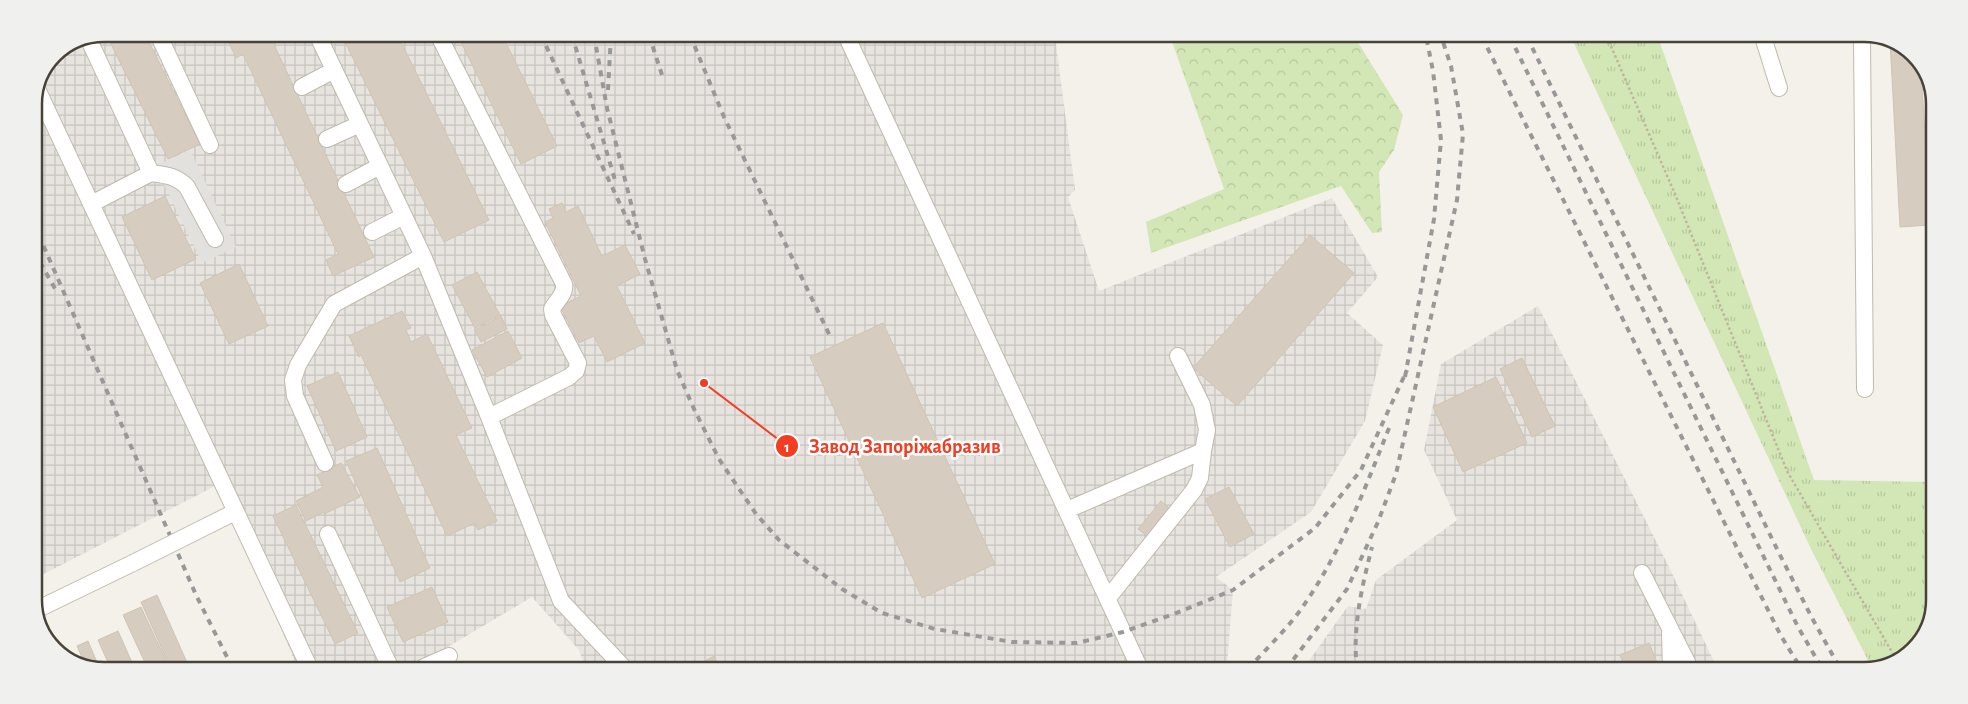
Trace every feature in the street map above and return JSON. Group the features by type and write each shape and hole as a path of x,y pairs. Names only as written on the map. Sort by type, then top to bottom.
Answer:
{"street":[{"path":"162,43 210,145"},
{"path":"321,43 423,256 561,601 618,662"},
{"path":"443,43 564,284 563,293 552,309 578,363 576,371 569,377 489,417"},
{"path":"850,43 1137,662"},
{"path":"1765,43 1779,88"},
{"path":"1862,43 1865,389"},
{"path":"91,44 151,173"},
{"path":"302,87 334,70"},
{"path":"43,102 307,662"},
{"path":"327,139 360,124"},
{"path":"346,184 380,166"},
{"path":"91,204 151,173 174,177 182,181 187,187 215,239"},
{"path":"372,232 404,216"},
{"path":"325,463 295,396 293,380 298,365 334,304 423,256"},
{"path":"1108,598 1194,490 1200,478 1206,430 1202,405 1178,356"},
{"path":"1067,510 1203,451"},
{"path":"43,606 235,512"},
{"path":"328,534 388,662"},
{"path":"1642,573 1687,662"},
{"path":"1670,628 1671,662"},
{"path":"435,662 449,656"}],"path":[{"path":"1610,43 1675,194 1787,471 1893,654"}],"shaded area":[{"path":"104,43 1056,43 1075,190 1068,197 1099,291 1332,198 1378,277 1347,313 1383,345 1365,421 1311,512 1216,577 1233,590 1227,662 583,662 579,650 532,597 422,662 295,662 221,483 43,574 43,104 47,81 53,70 70,53 81,47"},
{"path":"190,150 236,247 202,263 155,166"},
{"path":"1538,306 1670,569 1714,662 1308,662 1348,606 1366,609 1376,580 1457,520 1424,450 1441,364"}],"green space":[{"path":"1172,43 1358,43 1403,115 1394,150 1379,172 1382,232 1372,233 1341,186 1151,253 1146,222 1224,189"},
{"path":"1574,43 1660,43 1814,480 1926,482 1925,608 1915,634 1901,649 1891,655 1869,661 1812,551"}],"building":[{"path":"110,43 150,43 200,144 168,159"},
{"path":"229,43 273,43 374,257 333,276 326,260 338,254 243,54 236,58"},
{"path":"345,43 401,43 489,220 444,242"},
{"path":"461,43 506,43 557,146 521,164"},
{"path":"1890,49 1907,61 1919,77 1922,85 1925,138 1925,225 1900,227"},
{"path":"165,196 196,259 152,280 122,217"},
{"path":"562,203 566,212 578,206 602,256 625,245 640,274 617,286 645,343 607,362 594,336 579,343 560,306 581,296 545,222 553,218 549,209"},
{"path":"1310,235 1354,273 1237,406 1193,368"},
{"path":"239,264 268,326 229,344 200,283"},
{"path":"477,272 500,315 475,328 452,285"},
{"path":"402,311 411,328 406,330 411,342 427,334 472,428 456,435 497,521 478,530 475,523 447,536 361,355 359,357 349,336"},
{"path":"501,316 507,329 481,342 475,330"},
{"path":"883,323 995,564 922,598 810,357"},
{"path":"508,331 522,358 487,377 472,350"},
{"path":"1522,358 1555,426 1532,437 1500,369"},
{"path":"338,372 367,437 336,451 307,386"},
{"path":"1496,377 1527,443 1463,472 1433,407"},
{"path":"377,448 430,568 400,582 346,461"},
{"path":"341,463 360,497 306,521 296,501 323,487 317,475"},
{"path":"1229,487 1254,534 1230,547 1205,499"},
{"path":"1161,501 1169,508 1147,536 1138,529"},
{"path":"296,505 358,633 335,644 273,516"},
{"path":"432,587 448,622 403,642 387,607"},
{"path":"157,595 187,662 168,662 141,602"},
{"path":"141,607 167,662 145,662 123,615"},
{"path":"118,631 132,662 108,662 98,640"},
{"path":"88,641 96,661 82,657 77,646"},
{"path":"1649,643 1657,662 1623,662 1620,655"},
{"path":"714,656 717,662 703,662"}],"railway":[{"path":"545,43 634,234"},
{"path":"574,43 615,180"},
{"path":"595,43 607,108 645,259 677,370 719,459 756,514 779,540 842,589 882,613 935,629 1012,642 1077,643 1123,632 1233,590 1315,528 1361,470 1407,370"},
{"path":"608,90 611,43"},
{"path":"652,43 662,75"},
{"path":"693,43 724,117 830,336"},
{"path":"1405,377 1434,219 1441,140 1433,71 1427,43"},
{"path":"1291,662 1347,589 1378,522 1396,474 1457,200 1463,134 1451,66 1443,43"},
{"path":"1485,43 1781,636 1797,662"},
{"path":"1513,43 1798,627 1818,662"},
{"path":"1530,43 1779,553 1837,662"},
{"path":"43,245 196,595 230,662"},
{"path":"43,268 57,292"},
{"path":"1255,662 1281,634 1314,590 1340,544 1372,472 1391,423"},
{"path":"1357,662 1357,623 1372,547"}],"place":[{"name":"Завод Запоріжабразив","path":"704,383"}]}
